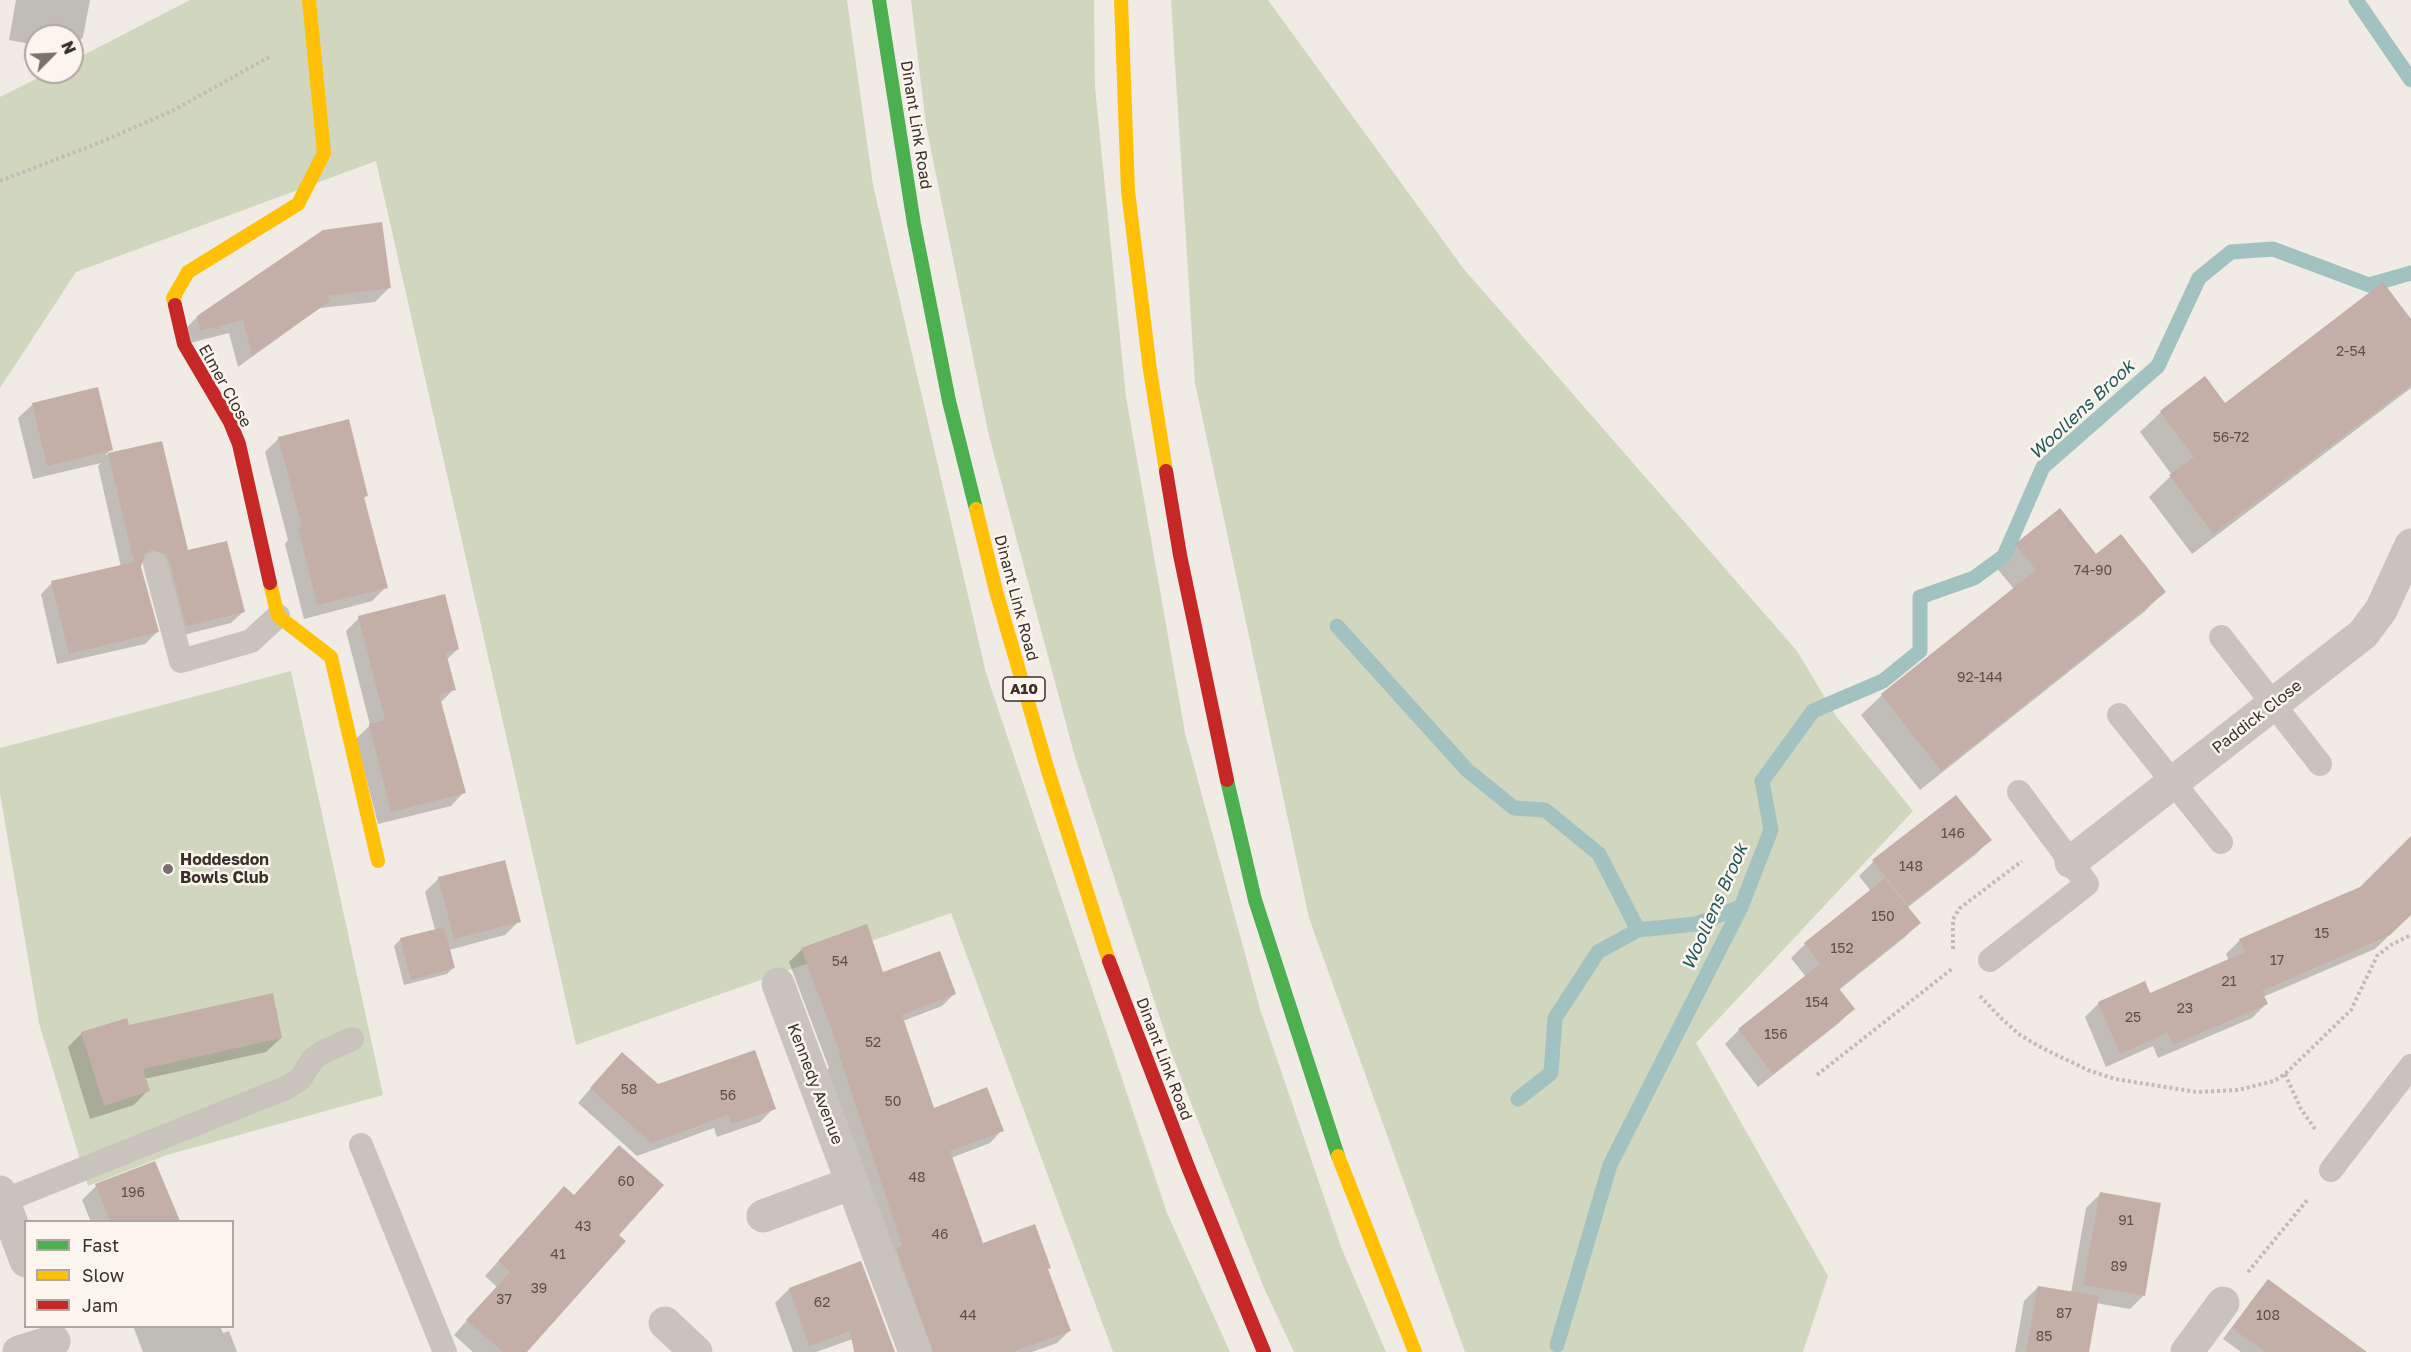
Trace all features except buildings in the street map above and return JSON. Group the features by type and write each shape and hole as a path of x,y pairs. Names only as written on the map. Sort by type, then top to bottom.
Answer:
{"main road":[{"name":"Elmer Close","path":"278,616 239,444 230,422 184,344 173,298 188,272 298,204 324,153 309,0"},
{"name":"Dinant Link Road","path":"879,0 914,224 946,390 996,591 1048,771 1108,958 1188,1167 1264,1352"},
{"path":"1121,0 1128,191 1150,370 1180,555 1216,730 1255,900 1324,1119 1414,1352"},
{"path":"278,616 331,657 378,861"}],"street":[{"name":"Paddick Close","path":"2062,850 2173,783 2363,634 2381,610 2411,545"},
{"name":"Kennedy Avenue","path":"778,984 915,1352"},
{"path":"763,1216 852,1183"},
{"path":"2,1196 24,1256"},
{"path":"2190,1350 2223,1303"},
{"path":"665,1323 696,1352"},
{"path":"18,1352 54,1340"}],"lane":[{"path":"155,564 181,661 251,641 278,616"},
{"path":"2222,637 2320,764"},
{"path":"2119,716 2221,842"},
{"path":"1990,960 2087,884 2019,792"},
{"path":"2,1196 288,1087 300,1079 313,1059 323,1052 352,1040"},
{"path":"2336,1164 2411,1066"},
{"path":"361,1145 445,1352"}],"path":[{"path":"0,181 96,144 172,111 280,51 312,29"},
{"path":"1954,957 1953,919 1959,908 2062,850"},
{"path":"1977,992 2020,1035 2065,1059 2115,1079 2197,1092 2218,1092 2255,1087 2274,1081 2285,1074 2351,1010 2377,956 2391,945 2411,935"},
{"path":"1817,1075 1956,965 1961,972"},
{"path":"2223,1303 2336,1164 2328,1145 2301,1109 2285,1074"}],"green space":[{"path":"190,0 847,0 873,185 986,673 1167,1213 1230,1352 1113,1352 951,913 576,1045 376,161 76,272 0,388 0,97 26,84 84,84 84,55"},
{"path":"911,0 1094,0 1095,87 1126,397 1185,733 1260,1009 1341,1247 1386,1352 1294,1352 1264,1288 1171,1052 1075,757 989,436 926,125"},
{"path":"1171,0 1268,0 1463,268 1797,651 1836,716 1913,811 1696,1043 1828,1276 1803,1352 1465,1352 1309,918 1195,383"},
{"path":"291,671 383,1095 167,1155 88,1186 39,1023 0,793 0,748"}],"waterway":[{"path":"2356,0 2411,80"},
{"name":"Woollens Brook","path":"1557,1345 1610,1165 1741,907 1771,830 1762,781 1813,711 1883,681 1920,651 1920,597 1974,578 2004,556 2043,467 2158,366 2199,278 2231,252 2273,249 2369,285 2411,273"},
{"path":"1337,626 1467,770 1514,808 1545,810 1599,854 1638,930"},
{"path":"1518,1099 1551,1073 1555,1018 1598,952 1638,930 1696,924 1741,907"}],"traffic: fast":[{"path":"879,0 914,224 949,401 976,509"},
{"path":"1227,780 1255,900 1338,1156"}],"traffic: slow":[{"path":"175,305 173,298 188,272 298,204 324,153 309,0"},
{"path":"1121,0 1128,191 1150,370 1166,471"},
{"path":"976,509 996,591 1048,771 1109,961"},
{"path":"270,583 278,616 331,657 378,861"},
{"path":"1338,1156 1415,1352"}],"traffic: jam":[{"path":"175,305 184,344 230,422 239,444 270,583"},
{"path":"1166,471 1180,555 1227,780"},
{"path":"1109,961 1188,1167 1264,1352"}],"place":[{"name":"Hoddesdon Bowls Club","path":"168,869"}]}
